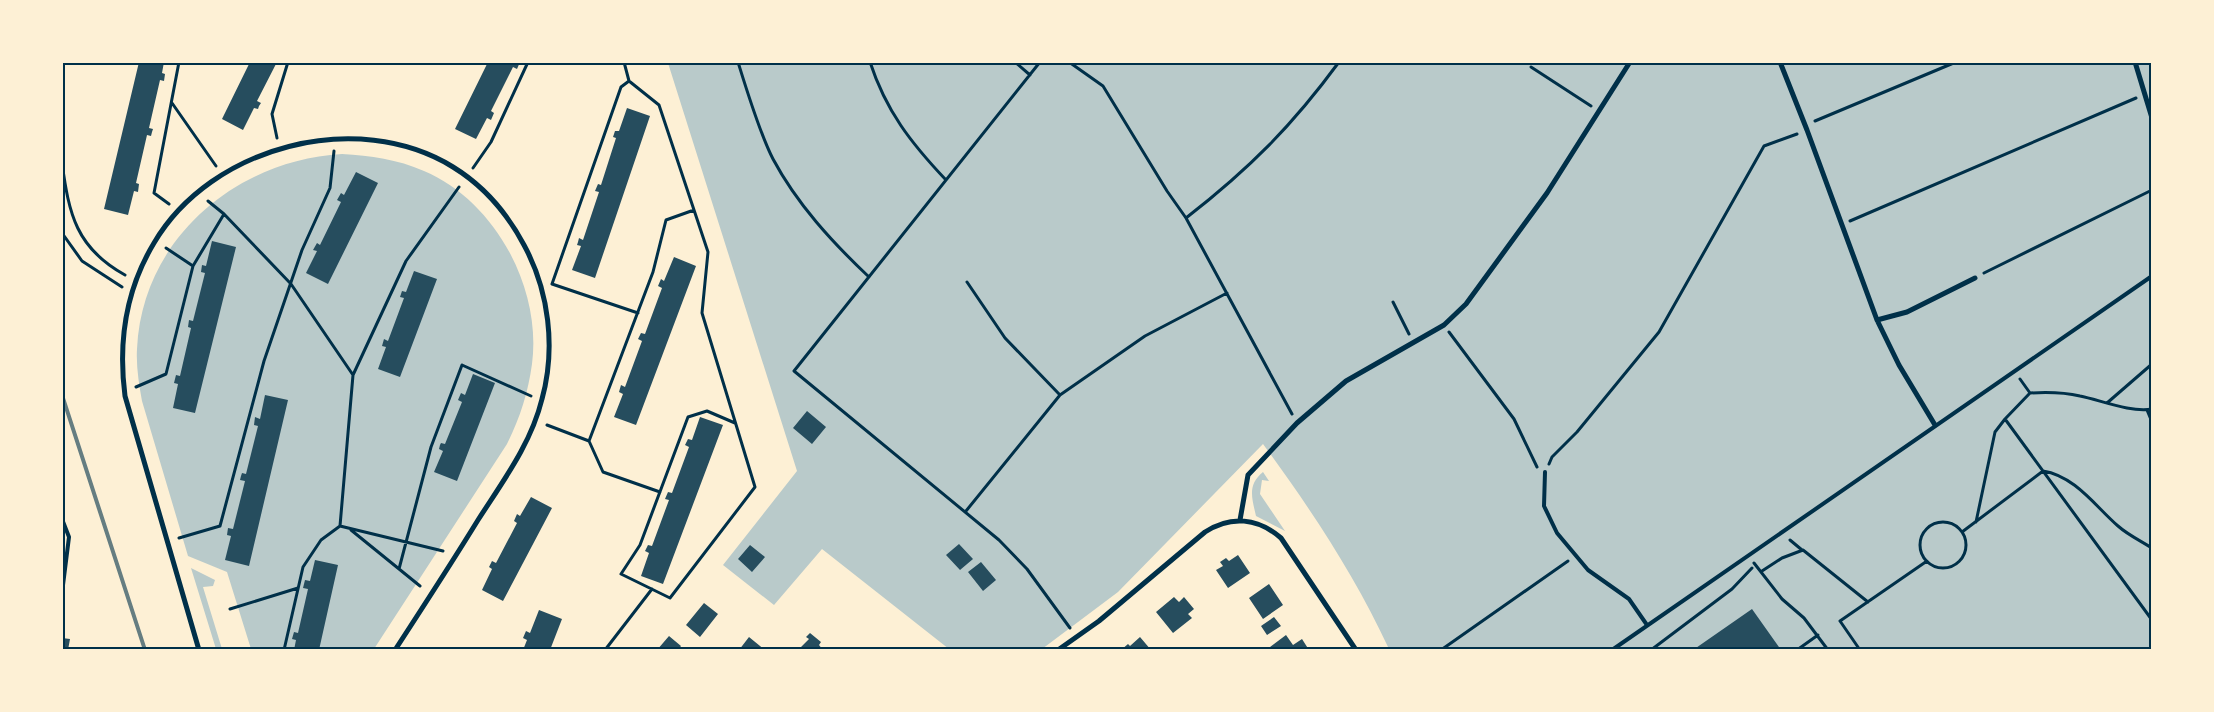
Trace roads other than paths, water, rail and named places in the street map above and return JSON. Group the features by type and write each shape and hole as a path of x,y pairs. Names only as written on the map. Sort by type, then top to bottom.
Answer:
{"street":[{"path":"1240,520 1248,475 1297,423 1346,381 1414,344 1444,325 1466,304 1547,193 1630,62"},
{"path":"1780,62 1877,320 1899,366 1935,425"},
{"path":"2135,62 2152,118"},
{"path":"199,650 125,396 121,357 126,315 132,292 143,262 155,241 188,201 224,175 245,163 294,145 352,138 380,141 435,157 454,168 485,191 501,209 531,258 546,311 550,340 549,367 542,399 526,443 516,462 395,650"},
{"path":"1877,320 1907,312 1975,278"},
{"path":"1058,650 1098,621 1205,532 1215,525 1240,520 1266,527 1281,538 1356,650"}],"lane":[{"path":"1612,650 2152,276"},
{"path":"1545,472 1544,506 1557,534 1588,570 1629,599 1647,625"},
{"path":"62,519 69,537 62,593"}],"railway":[{"path":"62,395 145,650"}]}
